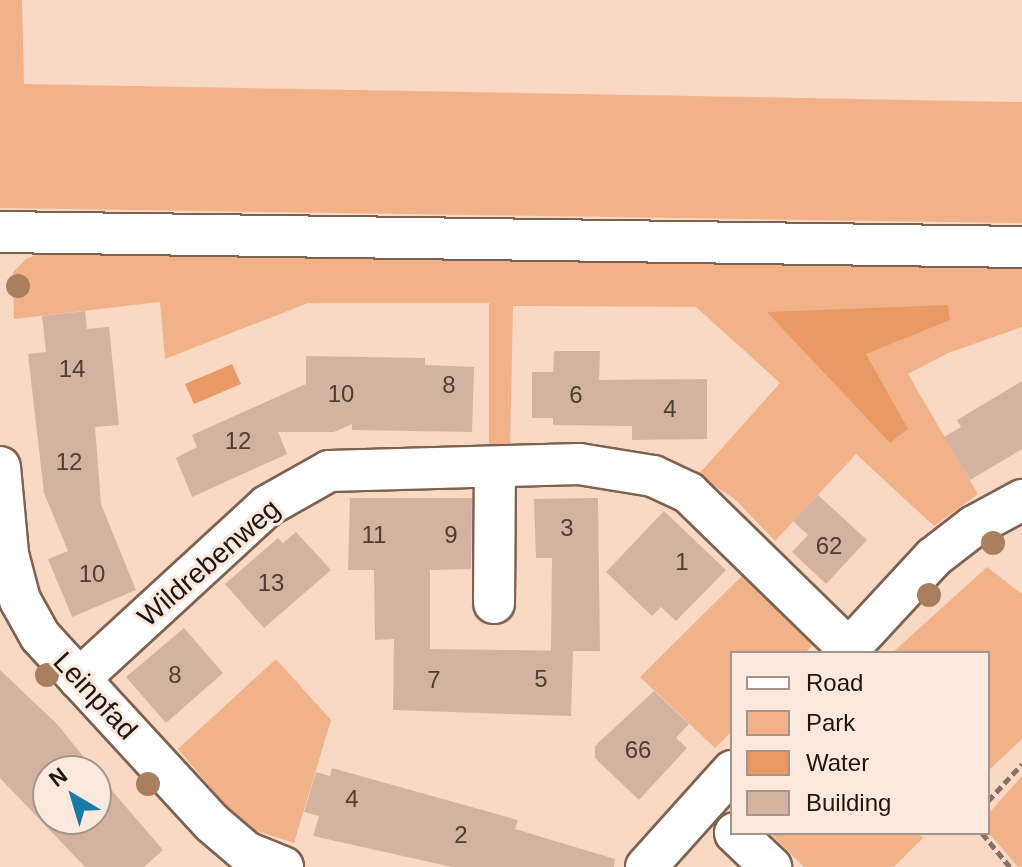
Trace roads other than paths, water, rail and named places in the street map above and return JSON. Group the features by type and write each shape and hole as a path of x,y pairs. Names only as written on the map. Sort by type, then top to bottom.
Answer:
{"street":[{"path":"0,232 1022,247"},
{"name":"Wildrebenweg","path":"79,679 267,506 329,471 579,464 653,476 689,493 847,651"},
{"name":"Leinpfad","path":"0,467 8,554 20,600 40,636 212,823 246,852 283,867"},
{"path":"494,603 495,468"},
{"path":"847,651 934,557 974,526 1022,500"},
{"path":"646,867 730,773"},
{"path":"702,802 730,828"},
{"path":"737,835 771,867"}],"water":[{"path":"948,305 950,320 866,354 908,429 890,443 767,312"},
{"path":"232,364 241,384 194,404 185,384"}]}
